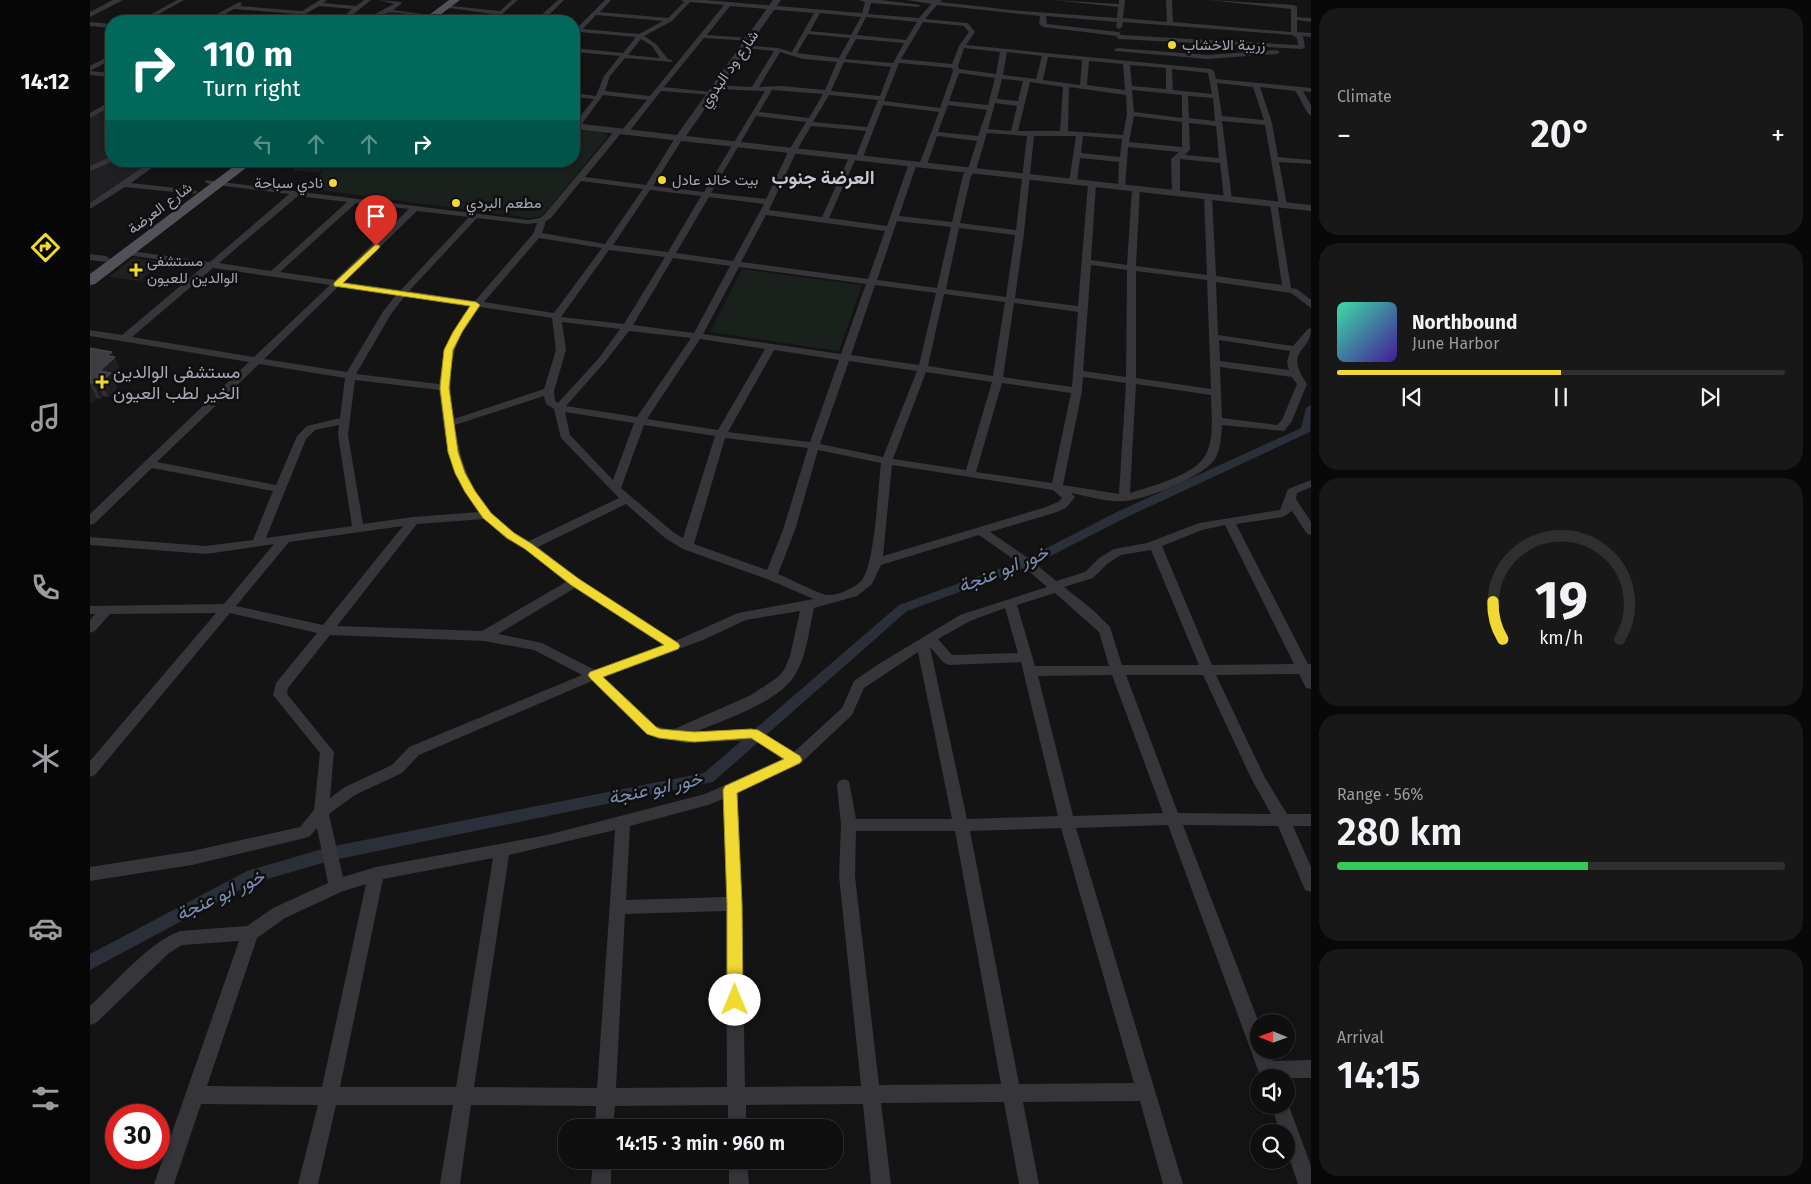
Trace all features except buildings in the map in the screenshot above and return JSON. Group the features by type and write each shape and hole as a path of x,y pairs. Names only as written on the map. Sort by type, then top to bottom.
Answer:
{"main road":[{"path":"437,15 463,0"},
{"name":"شارع العرضة","path":"90,280 214,182 228,167"},
{"name":"شارع العرضة","path":"90,271 194,192 239,167"}],"street":[{"path":"90,15 119,0"},
{"path":"153,15 181,0"},
{"path":"218,15 248,0"},
{"path":"300,15 324,0"},
{"path":"346,15 368,0"},
{"path":"379,15 400,3 382,0"},
{"path":"496,15 501,13 516,0"},
{"path":"546,15 561,0"},
{"path":"580,28 608,0"},
{"path":"684,0 728,4 774,4 818,12 920,21 968,21 972,32 962,46 935,134 918,164 894,218 844,357 814,446 789,530 771,576"},
{"path":"580,120 600,95 604,80 640,36 670,20 689,0"},
{"path":"859,0 937,3"},
{"path":"910,0 997,10 1311,36"},
{"path":"1057,15 1057,0 1122,3 1117,50 1118,56 1124,61 1130,91 1131,114 1125,140 1122,187"},
{"path":"1169,0 1170,24"},
{"path":"1211,0 1294,7 1296,29 1294,34"},
{"path":"615,489 640,421 697,336 764,212 793,150 827,93 840,61 864,16 868,1"},
{"path":"997,10 1000,1"},
{"path":"824,221 870,129 896,63 926,12 937,3"},
{"path":"318,4 355,8"},
{"path":"454,4 501,13"},
{"path":"674,646 575,582 529,546 510,536 487,515 470,492 460,473 453,452 444,388 449,350 458,332 476,305 537,235 542,220 660,89 728,4"},
{"name":"شارع ود البدوي","path":"679,138 774,4"},
{"path":"232,7 304,13"},
{"path":"977,14 997,10"},
{"path":"386,11 408,15"},
{"path":"793,55 818,12"},
{"path":"595,13 670,20"},
{"path":"1043,14 1042,24 1045,26 1119,38 1212,57 1289,51 1286,46"},
{"path":"1294,18 1311,20"},
{"path":"90,24 105,25"},
{"path":"1202,26 1204,40"},
{"path":"580,30 640,36 654,45 666,61"},
{"path":"806,32 909,42"},
{"path":"1117,50 1204,40 1301,47 1300,37 1294,34"},
{"path":"702,36 747,43 793,55 840,61 896,63 955,69 1083,88 1216,96"},
{"path":"962,46 1211,71 1216,96 1228,199"},
{"path":"754,89 778,50"},
{"path":"90,874 192,858 305,832 320,812 350,791 397,769 414,751 594,675 698,638 744,616 808,605 859,590 868,580 876,562 887,461 923,368 967,175 972,170 993,104 1004,50"},
{"path":"580,51 681,62"},
{"path":"1039,81 1046,54"},
{"path":"1083,88 1086,57"},
{"path":"90,69 105,60"},
{"path":"1169,66 1170,92"},
{"path":"90,73 105,74"},
{"path":"1014,133 1027,79"},
{"path":"1214,81 1311,90"},
{"path":"1256,84 1268,123 1276,159 1278,204 1287,289"},
{"path":"1064,133 1066,86"},
{"path":"660,89 782,88 881,101 944,106 1022,104"},
{"path":"1296,88 1305,98 1310,111"},
{"path":"559,408 602,360 628,326 769,89"},
{"path":"1185,93 1186,150"},
{"path":"580,95 652,98"},
{"path":"90,116 105,107"},
{"path":"755,114 870,129"},
{"path":"1131,114 1186,120 1268,123"},
{"path":"580,127 1311,208"},
{"path":"984,131 1031,134 1080,133 1186,150"},
{"path":"1073,182 1080,133"},
{"path":"935,134 981,139"},
{"path":"970,474 998,379 1020,233 1031,134"},
{"path":"679,138 650,187 609,247 557,317 561,350 549,391 550,402 559,408 721,434 814,446 887,461 1124,498 1150,491 1200,469 1212,454 1217,421 1208,197"},
{"path":"1176,194 1175,159 1186,150"},
{"path":"1078,155 1123,160"},
{"path":"1177,156 1223,161"},
{"path":"1276,159 1311,162"},
{"path":"90,169 105,163"},
{"path":"90,207 147,167"},
{"path":"580,179 769,202"},
{"path":"214,182 474,216 528,222 542,220"},
{"path":"123,184 194,192"},
{"path":"1057,488 1077,391 1092,184"},
{"path":"1124,498 1131,379 1132,246 1136,188"},
{"path":"125,338 296,193"},
{"path":"273,274 354,200"},
{"path":"90,521 415,208"},
{"path":"764,212 890,229"},
{"path":"358,528 343,435 350,376 377,330 402,294 474,216"},
{"path":"894,218 1020,233"},
{"path":"537,235 671,256 1084,310"},
{"path":"127,252 337,285 1077,391"},
{"path":"90,257 106,259"},
{"path":"1087,262 1287,289 1294,291 1311,305"},
{"path":"1217,421 1280,429 1287,421 1302,384 1294,374 1291,362 1294,349 1311,331"},
{"path":"90,333 350,376 444,388"},
{"path":"1215,337 1294,349"},
{"path":"687,546 721,434 771,346"},
{"path":"1216,364 1294,374"},
{"path":"1079,373 1131,379 1215,393"},
{"path":"448,424 549,391"},
{"path":"559,408 565,436 615,489 669,535 687,546 771,576 827,600"},
{"path":"257,544 305,433 322,425 346,420"},
{"path":"149,464 280,489"},
{"path":"90,1017 164,948 180,938 250,933 279,913 337,886 376,874 547,841 708,799 730,790 795,760 847,711 859,685 882,668 975,614 1089,575 1110,556 1154,545 1199,527 1283,513 1287,510 1292,491 1311,483"},
{"path":"876,562 982,532 1062,505 1069,497 1057,488"},
{"path":"529,546 627,499"},
{"path":"1291,500 1311,531"},
{"path":"90,541 206,550 412,521 487,515"},
{"path":"337,886 320,812 327,752 280,696 281,687 286,678 412,521"},
{"path":"1229,521 1307,669 1311,684"},
{"path":"982,532 1027,563 1088,613 1105,630 1117,670 1250,1024"},
{"path":"90,771 285,539"},
{"path":"1154,545 1208,671 1258,778 1283,821 1311,885"},
{"path":"484,636 575,582"},
{"path":"1010,603 1028,664 1067,823 1173,1184"},
{"path":"675,735 754,699 785,680 794,661 808,605"},
{"path":"90,610 227,608 324,630 484,636 537,646 594,675 651,730 694,737 758,735 795,760"},
{"path":"90,628 106,610"},
{"path":"927,641 949,660 1117,670 1307,669"},
{"path":"927,641 1029,1184"},
{"path":"844,785 849,825 848,876 881,1184"},
{"path":"730,790 734,904 736,1119"},
{"path":"849,825 1311,820"},
{"path":"605,1119 623,822"},
{"path":"450,1184 502,849"},
{"path":"308,1184 329,1097 376,874"},
{"path":"617,907 734,904"},
{"path":"164,1184 250,933"},
{"path":"1295,1071 1311,1069"},
{"path":"194,1095 606,1097 1147,1092"},
{"path":"1283,1114 1308,1184"},
{"path":"601,1184 602,1169"},
{"path":"738,1169 739,1184"}],"shaded area":[{"path":"105,107 105,167 148,167 90,207 90,116"},
{"path":"580,130 603,132 608,136 546,212 539,217 530,218 304,188 323,172 293,171 295,167 580,167"},
{"name":"مستشفى الوالدين للعيون","path":"133,258 162,262 140,281 109,277"},
{"path":"742,269 862,285 839,351 710,332"}],"waterway":[{"name":"خور ابو عنجة","path":"90,962 247,878 329,854 708,778 903,608 1027,563 1123,514 1306,430 1311,408"}],"place":[{"name":"زريبة الاخشاب","path":"1172,45"},
{"name":"بيت خالد عادل","path":"662,180"},
{"name":"نادي سباحة","path":"333,183"},
{"name":"مطعم البردي","path":"456,203"},
{"name":"مستشفى الوالدين للعيون","path":"136,270"},
{"name":"مستشفى الوالدين الخير لطب العيون","path":"102,382"}],"district":[{"name":"العرضة جنوب","path":"823,177"}],"route":[{"path":"376,246 337,285 476,305 468,315 449,350 444,388 453,452 460,473 470,492 487,515 510,536 529,546 575,582 674,646 594,675 643,723 659,734 694,737 758,735 795,760 730,790 735,1000"}]}
